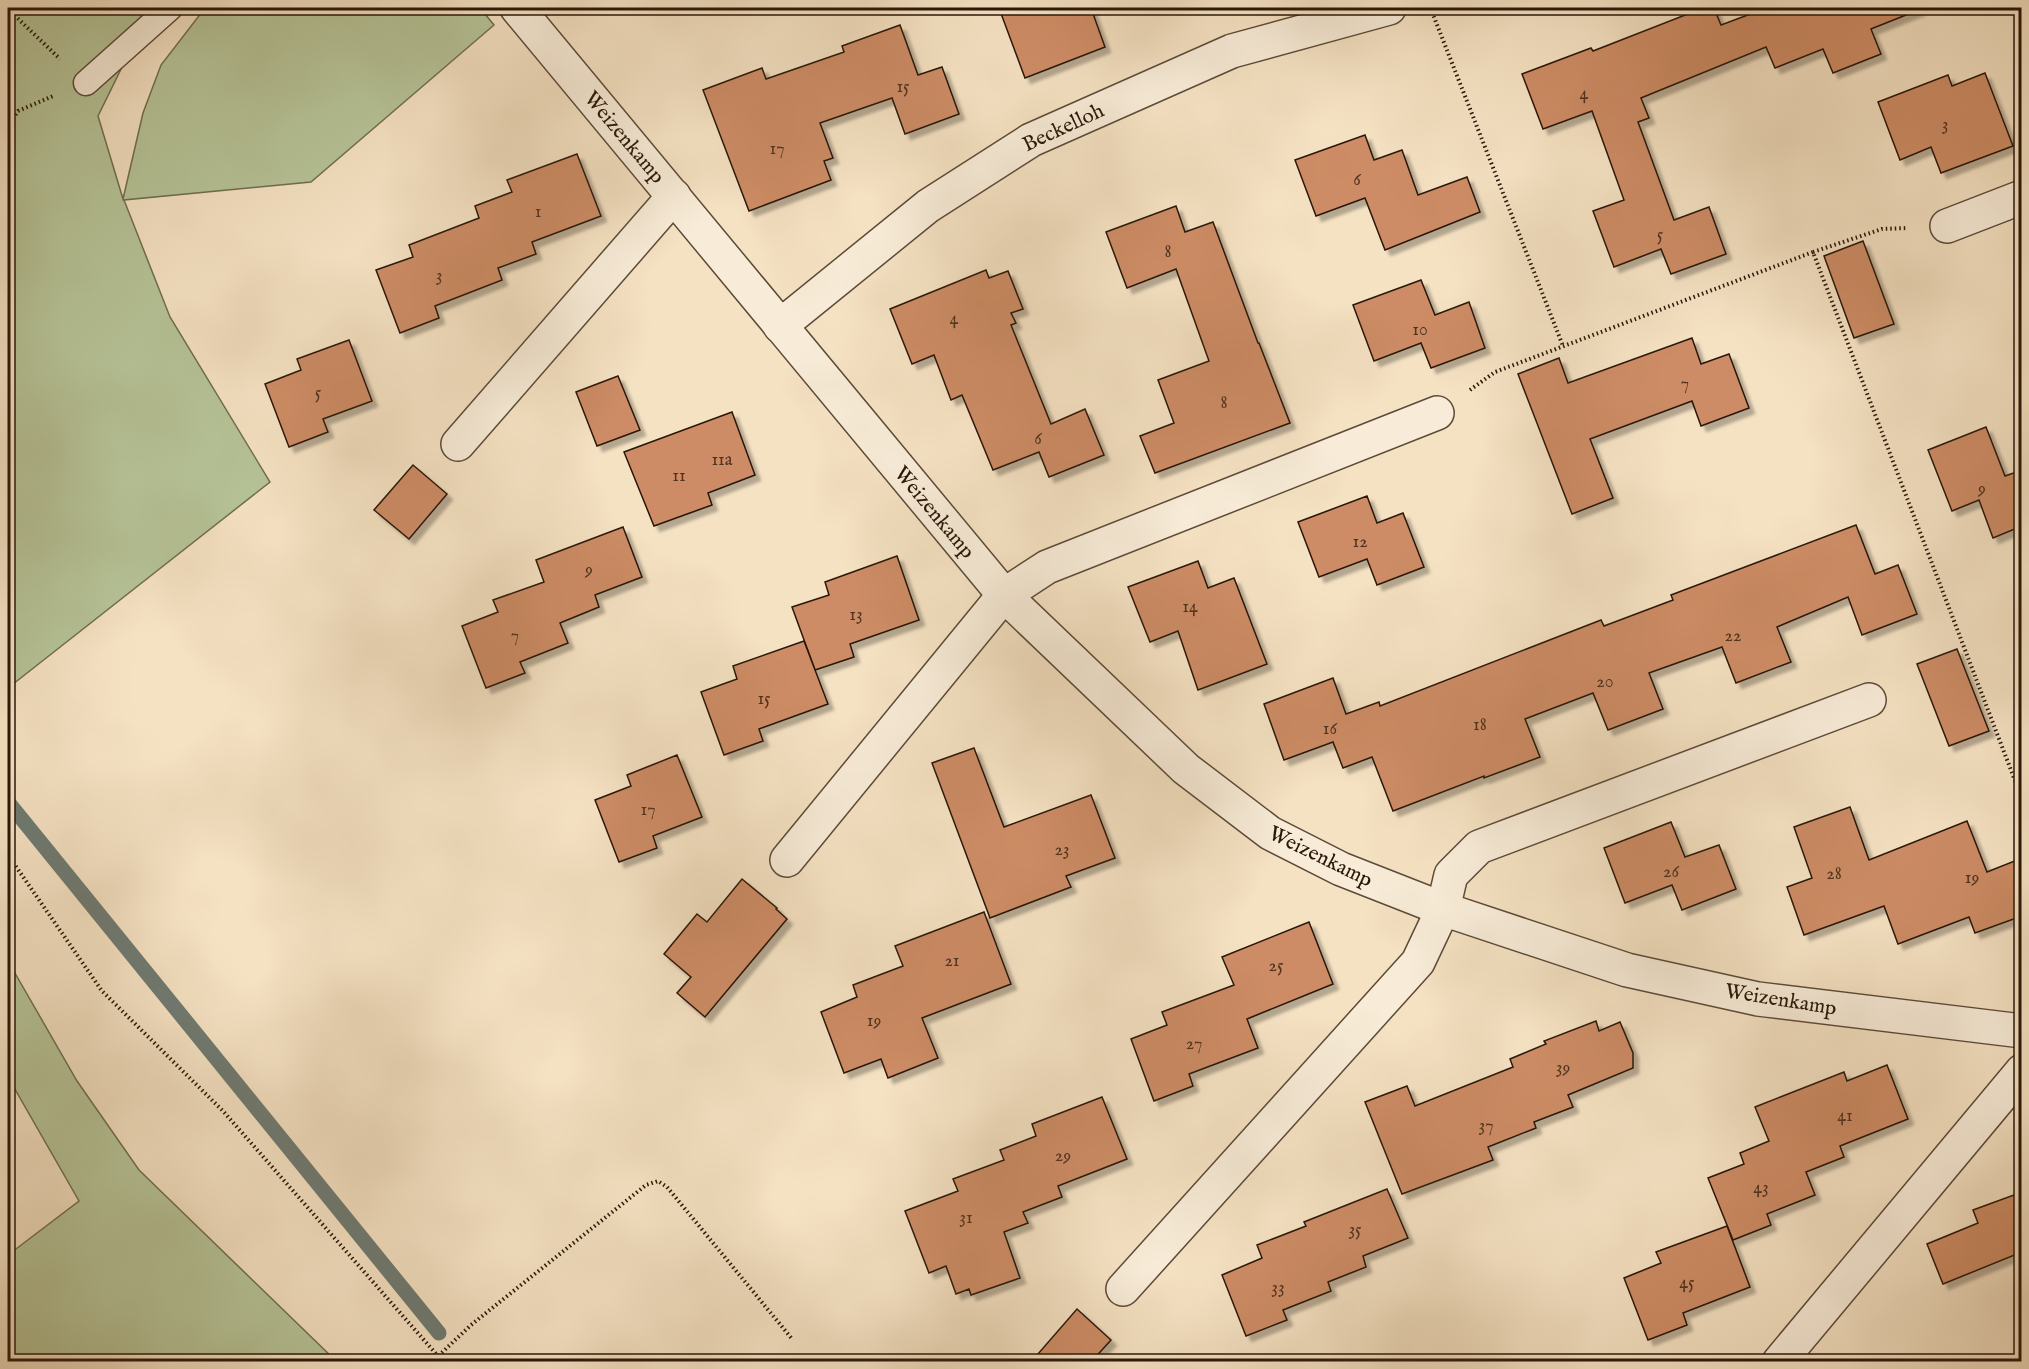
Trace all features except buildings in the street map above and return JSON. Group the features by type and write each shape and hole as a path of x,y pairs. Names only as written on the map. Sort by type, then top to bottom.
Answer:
{"street":[{"name":"Weizenkamp","path":"517,8 1004,595 1186,769 1270,833 1341,869 1443,909 1627,970 1758,999 2022,1031"},
{"name":"Beckelloh","path":"780,326 928,206 1030,140 1232,51 1389,8"},
{"path":"458,444 674,196"},
{"path":"1947,225 2022,197"},
{"path":"787,860 1004,595 1047,567 1437,413"},
{"path":"1123,1289 1418,962 1443,909 1451,875 1479,848 1869,700"},
{"path":"1779,1362 2022,1071"}],"lane":[{"path":"86,83 170,8"}],"path":[{"path":"1430,8 1563,346"},
{"path":"8,9 86,83 18,111 8,126"},
{"path":"1437,413 1495,372 1813,252 1882,229 1947,225"},
{"path":"1813,252 2022,799"},
{"path":"8,855 102,991 223,1112 438,1356"},
{"path":"432,1362 471,1325 646,1185 658,1182 668,1187 793,1340"}],"green space":[{"path":"8,8 151,8 98,116 123,199 143,113 161,65 205,8 480,8 494,25 311,182 124,200 170,317 270,482 8,688"},
{"path":"8,961 77,1081 139,1170 336,1361 8,1361 8,1255 79,1201 8,1077"}],"waterway":[{"path":"8,802 439,1333"}]}
